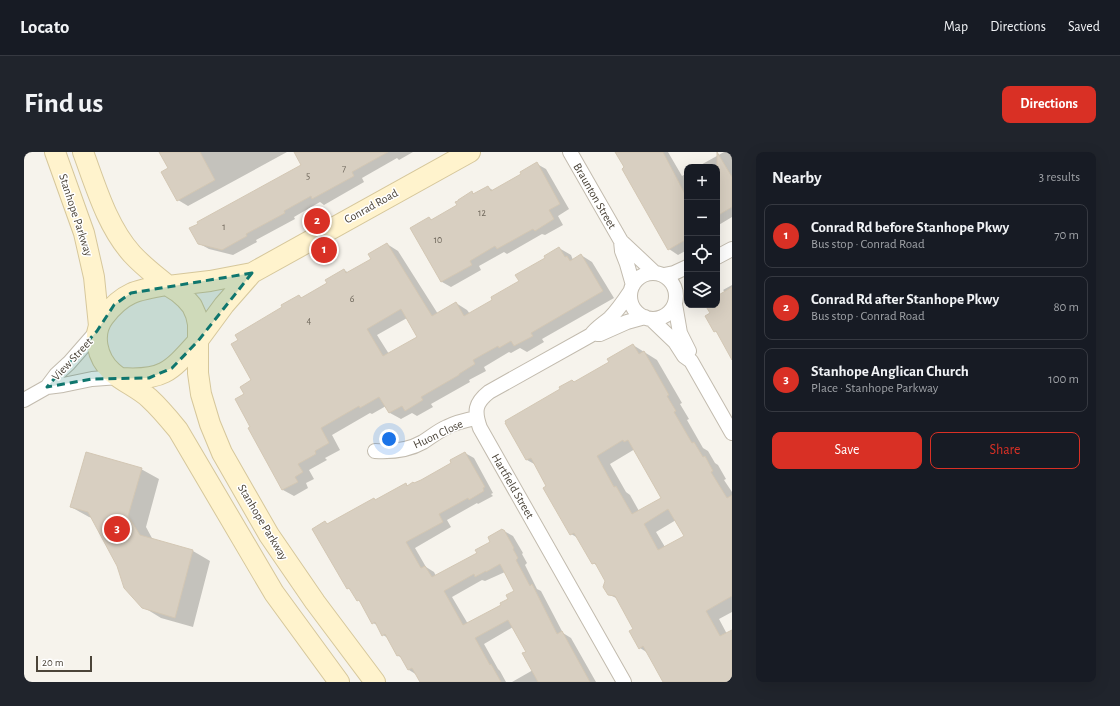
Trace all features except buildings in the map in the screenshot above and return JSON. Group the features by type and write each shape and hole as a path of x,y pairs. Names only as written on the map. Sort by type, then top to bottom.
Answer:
{"main road":[{"name":"Stanhope Parkway","path":"55,152 84,233 90,256 96,294 98,329"},
{"path":"83,152 108,217 123,242 141,263 182,295 192,306 198,324 198,340 180,361 165,373 150,378 120,378"},
{"name":"Conrad Road","path":"168,285 210,281 252,273 470,152"},
{"name":"Conrad Road","path":"198,340 224,305 252,273"},
{"path":"168,285 143,289 131,293 114,305 103,319 98,329 98,344 102,356 112,372 148,397 178,430 274,593 339,682"},
{"name":"Stanhope Parkway","path":"198,340 198,373 201,394 210,424 222,453 269,535 314,602 375,682"}],"street":[{"name":"Braunton Street","path":"570,152 621,241 659,274"},
{"name":"Braunton Street","path":"621,241 622,251 627,264 632,289"},
{"path":"720,255 732,249"},
{"path":"591,335 596,328 619,309 636,280 648,273 674,273 684,268"},
{"path":"659,274 669,279 673,284 675,290 678,324 680,333 690,353 690,361"},
{"path":"632,289 631,300 633,307 638,313 648,318 675,342 684,356 690,361 732,433"},
{"path":"476,418 477,408 480,402 489,392 591,335 600,334 627,322 665,316 684,290"},
{"name":"View Street","path":"47,387 98,329"},
{"name":"View Street","path":"24,400 47,387 92,378 120,378"},
{"name":"Huon Close","path":"375,451 391,452 407,448 421,443 447,427 476,418"},
{"name":"Hartfield Street","path":"476,418 624,682"}],"highlighted area":[{"path":"252,273 198,341 172,368 149,378 92,379 47,387 97,331 114,305 131,293"}],"place":[{"name":"Conrad Rd after Stanhope Pkwy","path":"317,221"},
{"name":"Conrad Rd before Stanhope Pkwy","path":"324,250"},
{"name":"Stanhope Anglican Church","path":"117,529"}]}
